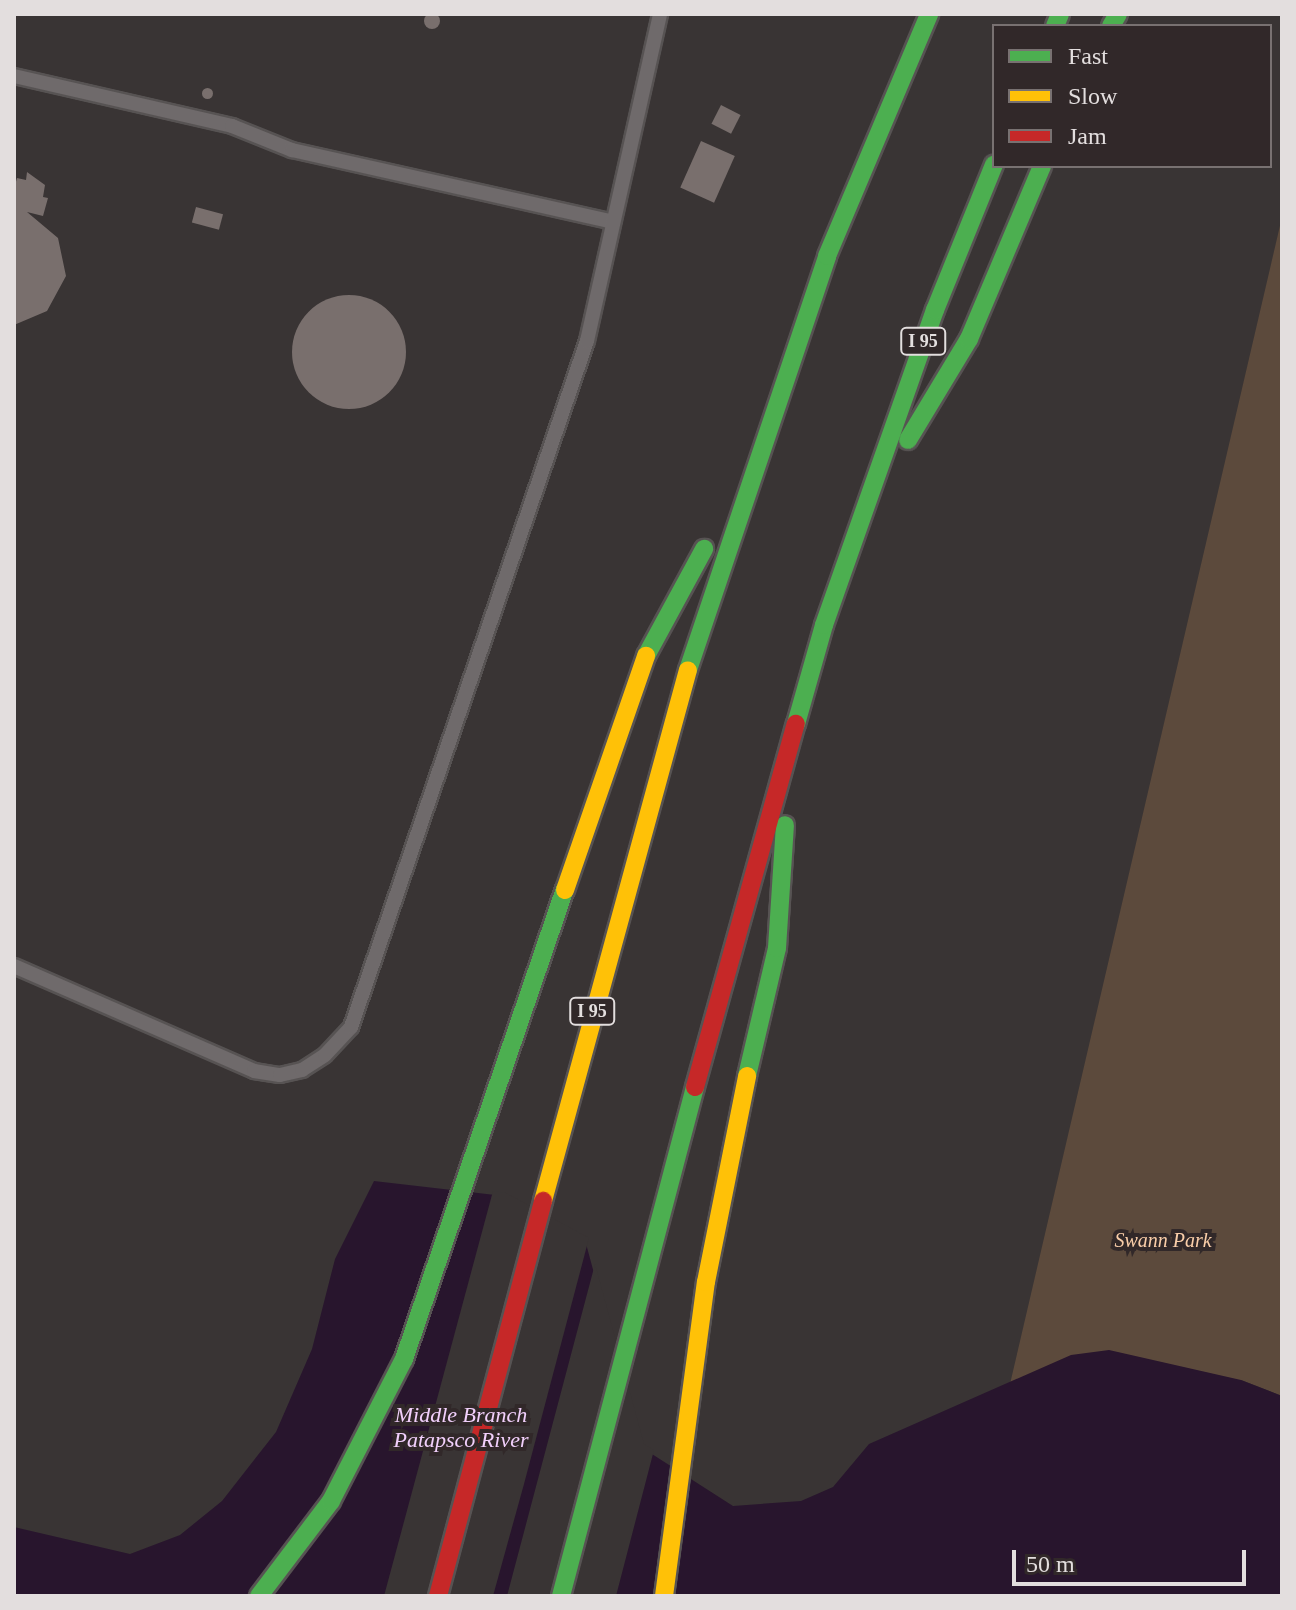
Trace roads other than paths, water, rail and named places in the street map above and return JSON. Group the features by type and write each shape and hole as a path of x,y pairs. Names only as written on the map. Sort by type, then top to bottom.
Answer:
{"highway":[{"name":"I 95","path":"437,1596 649,801 757,452 867,159 929,14"},
{"path":"867,159 889,58"},
{"name":"I 95","path":"561,1596 791,735 860,521 935,310 993,168"},
{"path":"860,521 969,339 1041,168"},
{"path":"259,1596 331,1501 404,1359 645,658 757,452"},
{"path":"664,1596 706,1282 734,1127 777,948 791,735"}],"lane":[{"path":"14,966 254,1071 280,1075 302,1070 325,1055 351,1027 570,398 660,14"},
{"path":"14,76 232,126 292,150 613,222"}],"water":[{"name":"Middle Branch Patapsco River","path":"374,1181 504,1196 585,1240 641,1447 733,1506 801,1501 833,1487 869,1444 1071,1355 1109,1350 1241,1380 1282,1396 1282,1596 14,1596 14,1527 130,1554 180,1535 222,1501 276,1432 312,1349 335,1259"}],"park label":[{"name":"Swann Park","path":"1163,1240"}]}
